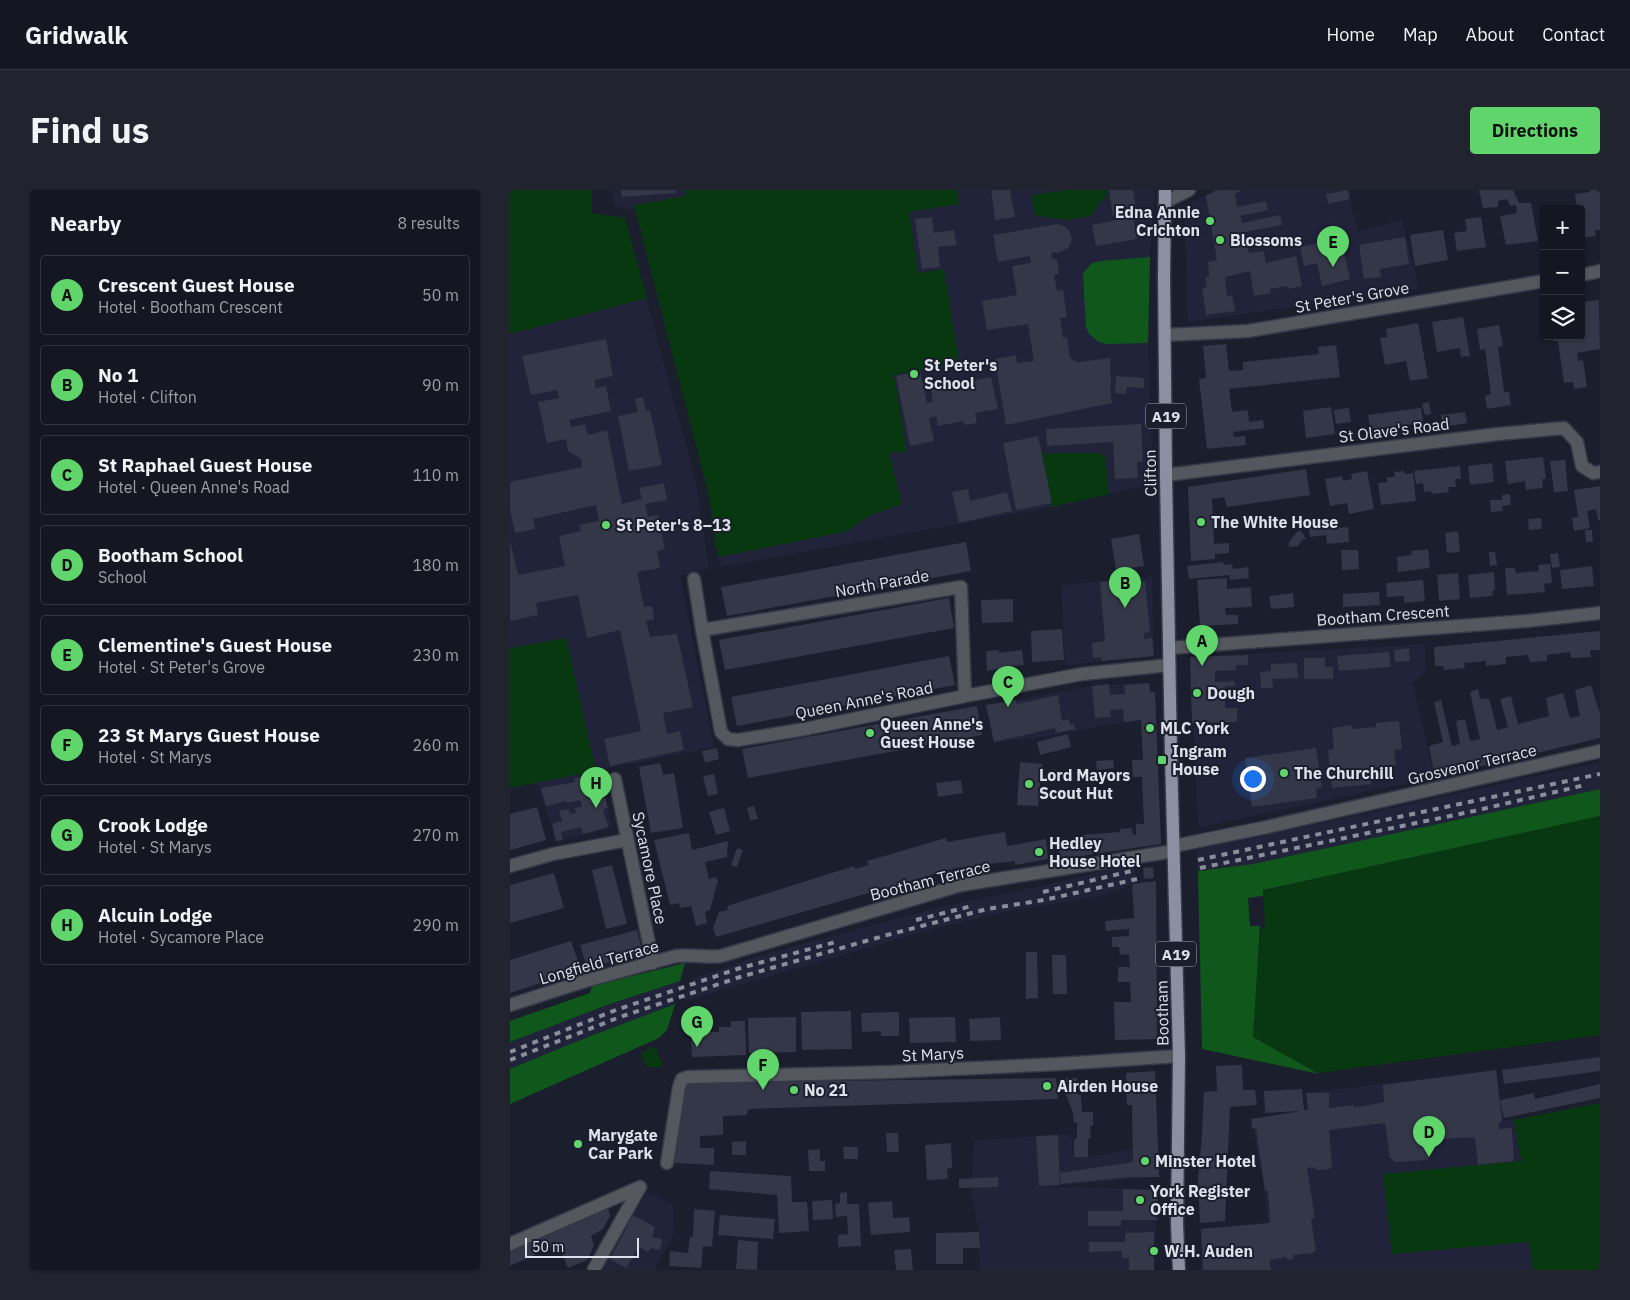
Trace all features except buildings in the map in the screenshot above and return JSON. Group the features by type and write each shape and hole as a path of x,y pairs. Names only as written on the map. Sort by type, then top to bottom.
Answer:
{"main road":[{"name":"Clifton","path":"1165,196 1166,475 1170,665"},
{"name":"Bootham","path":"1170,665 1179,1056 1178,1270"}],"street":[{"path":"1165,196 1189,190"},
{"path":"1585,273 1600,271"},
{"name":"St Peter's Grove","path":"1165,335 1248,331 1540,282"},
{"name":"St Olave's Road","path":"1166,475 1498,434 1564,428 1578,442 1582,466 1593,473 1600,472"},
{"name":"Queen Anne's Road","path":"694,579 721,732 728,739 738,740 805,729 1082,674 1170,665"},
{"name":"North Parade","path":"702,630 961,587 965,696"},
{"name":"Bootham Crescent","path":"1169,648 1528,621 1600,613"},
{"name":"Grosvenor Terrace","path":"1174,848 1600,751"},
{"name":"Sycamore Place","path":"615,779 653,963"},
{"path":"510,866 553,854 627,840"},
{"name":"Bootham Terrace","path":"698,955 707,958 721,956 962,885 1174,848"},
{"name":"Longfield Terrace","path":"510,1005 585,981 676,956 698,955"},
{"name":"St Marys","path":"667,1163 679,1087 682,1079 688,1076 900,1072 1179,1056"},
{"path":"510,1244 640,1187 594,1269"}],"shaded area":[{"name":"St Peter's 8–13","path":"510,190 592,190 592,213 625,218 696,483 709,568 680,576 714,747 564,777 598,772 613,828 556,841 537,783 510,788"},
{"name":"St Peter's School","path":"612,190 1155,190 1150,257 1148,343 1153,484 1052,507 720,567 708,492 637,210 614,206"},
{"path":"1215,190 1347,190 1358,231 1402,220 1419,289 1188,322 1184,206"},
{"path":"1152,576 1154,656 1065,665 1061,585"},
{"path":"1426,644 1425,672 1413,684 1435,777 1198,828 1190,657"},
{"path":"1149,683 1150,692 1155,692 1156,719 1124,722 1036,738 994,742 986,706 1092,686"},
{"path":"1600,762 1600,789 1253,864 1198,871 1196,849"},
{"path":"1135,862 1135,883 1107,895 1004,912 929,930 681,1002 692,979 758,956 936,908 1064,881"},
{"path":"680,981 675,1004 510,1069 510,1042 610,1004"},
{"path":"1496,1070 1504,1120 1514,1120 1600,1103 1600,1270 1201,1270 1204,1228 1267,1223 1265,1191 1252,1124 1307,1111 1306,1093"},
{"path":"1071,1135 1074,1157 1088,1157 1133,1149 1158,1148 1159,1177 1048,1186 1158,1190 1154,1270 980,1270 979,1232 971,1192 974,1140"},
{"path":"647,1193 674,1204 673,1236 657,1265 657,1270 599,1270"}],"green space":[{"path":"510,190 592,190 592,213 625,218 647,298 510,334"},
{"path":"685,190 957,190 959,204 909,212 918,273 944,269 959,362 894,375 907,452 889,453 902,504 871,515 845,532 718,557 708,492 634,205 686,196"},
{"path":"1066,190 1106,190 1107,197 1101,201 1091,216 1067,220 1036,216 1032,195"},
{"path":"1150,257 1148,343 1107,344 1099,342 1089,334 1086,327 1084,272 1092,263"},
{"path":"1042,453 1100,453 1105,457 1109,494 1052,507"},
{"path":"566,638 596,771 510,788 510,648"},
{"path":"1600,789 1600,816 1263,890 1263,896 1248,898 1250,926 1260,926 1253,1037 1319,1074 1202,1049 1198,871 1253,864"},
{"path":"1600,816 1600,1035 1318,1073 1252,1037 1261,928 1265,927 1264,890"},
{"path":"685,963 680,981 610,1004 510,1042 510,1021 590,993 592,986"},
{"path":"675,1004 667,1030 659,1038 510,1104 510,1069"},
{"path":"655,1047 663,1065 659,1067 646,1067 641,1053"},
{"path":"1600,1103 1600,1270 1533,1270 1529,1242 1392,1254 1383,1174 1521,1161 1514,1120"}],"railway":[{"path":"1198,860 1600,774"},
{"path":"1200,868 1474,811 1585,785"},
{"path":"1043,892 1136,870"},
{"path":"510,1060 620,1017 740,977 987,909 1044,900 1137,879"},
{"path":"916,920 972,906"},
{"path":"510,1052 616,1010 737,969 839,941"}],"place":[{"name":"Edna Annie Crichton","path":"1210,221"},
{"name":"Blossoms","path":"1220,240"},
{"name":"Clementine's Guest House","path":"1333,267"},
{"name":"St Peter's School","path":"914,374"},
{"name":"The White House","path":"1201,522"},
{"name":"St Peter's 8–13","path":"606,525"},
{"name":"No 1","path":"1125,608"},
{"name":"Crescent Guest House","path":"1202,666"},
{"name":"Dough","path":"1197,693"},
{"name":"St Raphael Guest House","path":"1008,707"},
{"name":"MLC York","path":"1150,728"},
{"name":"Queen Anne's Guest House","path":"870,733"},
{"name":"Ingram House","path":"1162,760"},
{"name":"The Churchill","path":"1284,773"},
{"name":"Lord Mayors Scout Hut","path":"1029,784"},
{"name":"Alcuin Lodge","path":"596,808"},
{"name":"Hedley House Hotel","path":"1039,852"},
{"name":"Crook Lodge","path":"697,1047"},
{"name":"Airden House","path":"1047,1086"},
{"name":"23 St Marys Guest House","path":"763,1090"},
{"name":"No 21","path":"794,1090"},
{"name":"Marygate Car Park","path":"578,1144"},
{"name":"Bootham School","path":"1429,1157"},
{"name":"Minster Hotel","path":"1145,1161"},
{"name":"York Register Office","path":"1140,1200"},
{"name":"W.H. Auden","path":"1154,1251"}]}
